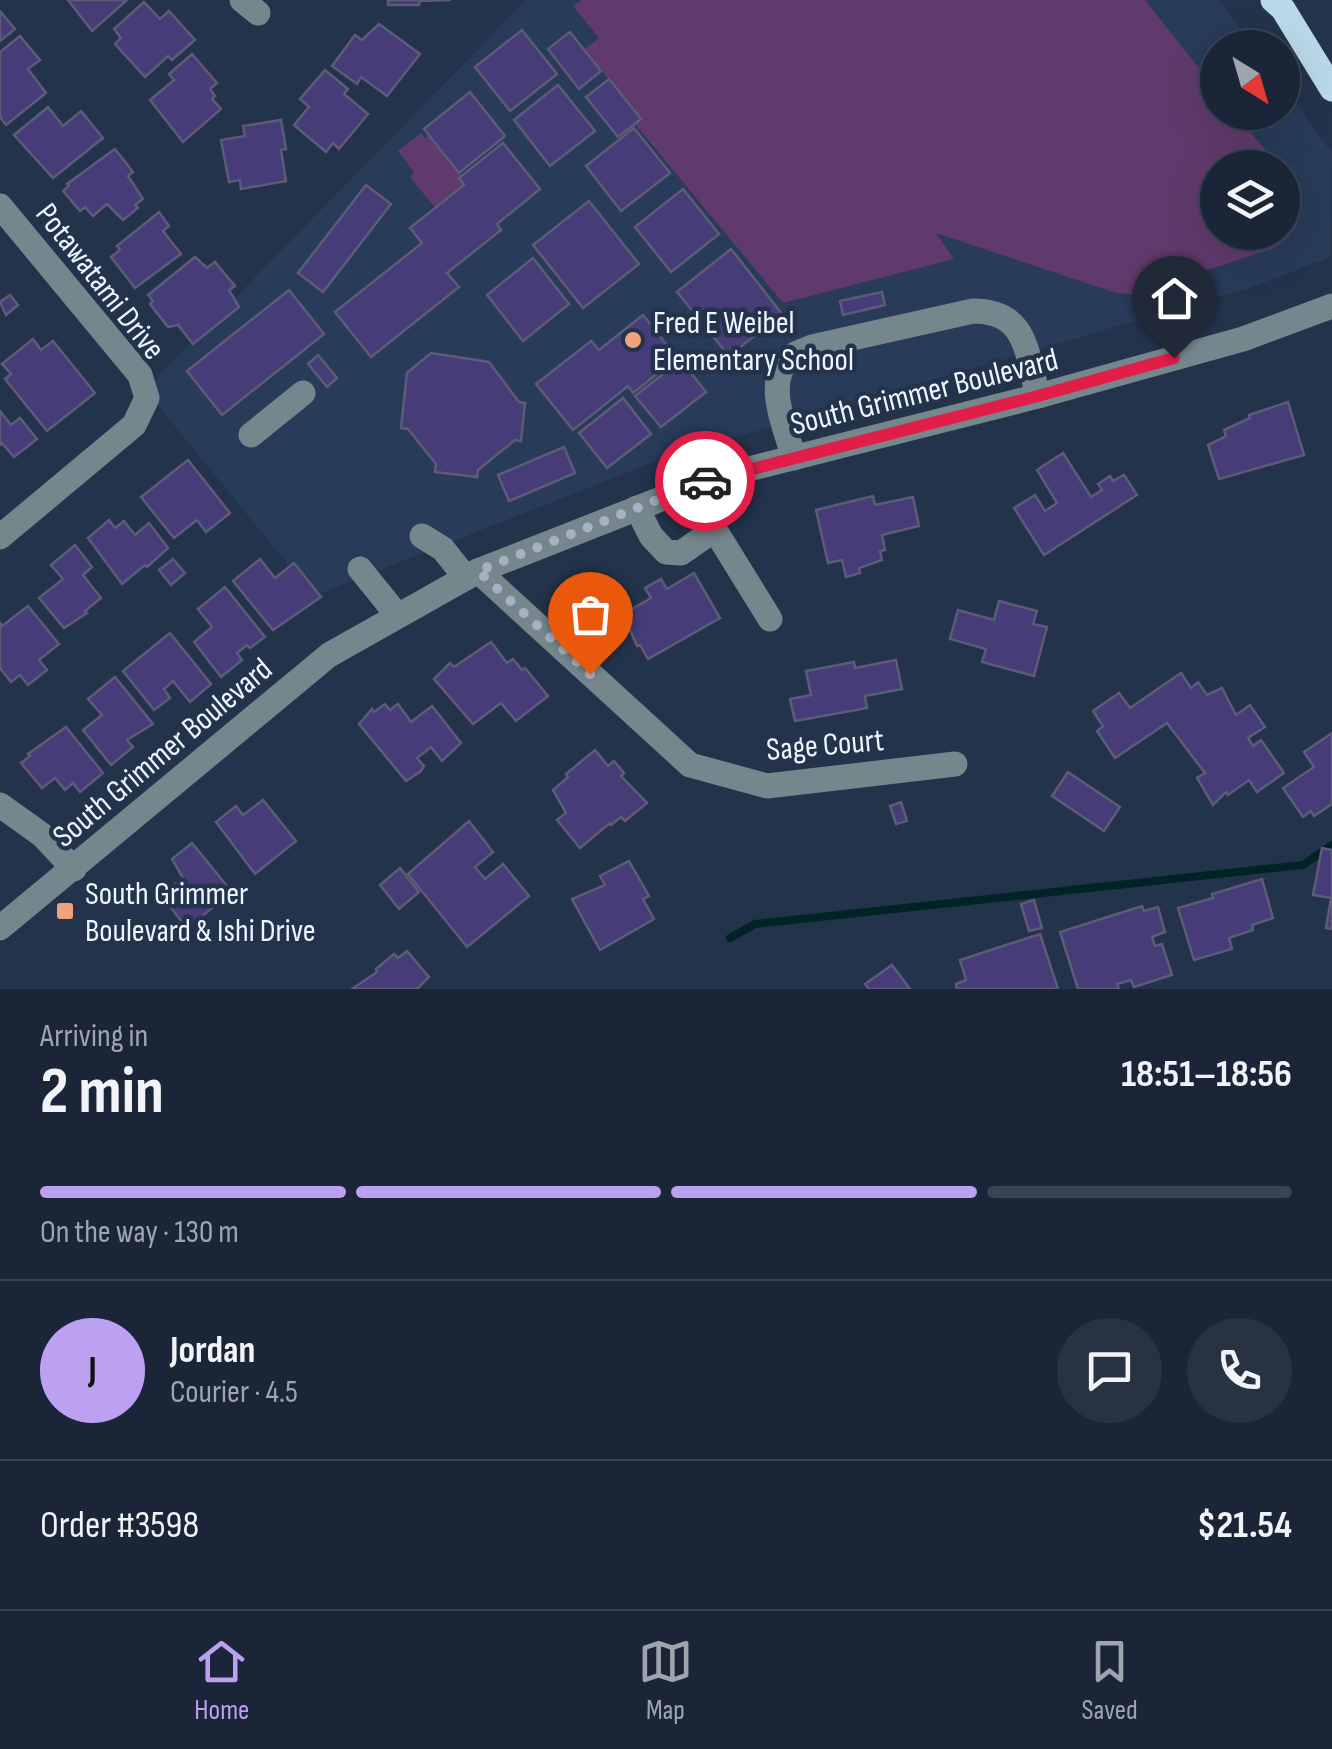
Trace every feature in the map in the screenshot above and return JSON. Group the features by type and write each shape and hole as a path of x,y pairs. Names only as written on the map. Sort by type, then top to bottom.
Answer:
{"main road":[{"path":"1273,0 1283,9 1332,89"}],"street":[{"name":"Potawatami Drive","path":"0,206 140,375 147,398 134,425 0,537"},
{"name":"South Grimmer Boulevard","path":"0,928 328,654 472,574 717,477 1038,396 1243,338 1332,306"},
{"path":"794,458 777,392 779,374 790,357 812,346 973,310 994,311 1011,320 1020,333 1038,396"},
{"path":"251,435 303,393"},
{"path":"688,488 770,619"},
{"path":"637,508 650,536 666,552 681,554 714,530"},
{"name":"Sage Court","path":"422,536 443,549 690,765 767,786 955,764"},
{"path":"360,569 398,616"},
{"path":"0,805 42,834 74,869"}],"shaded area":[{"name":"Fred E Weibel Elementary School","path":"526,0 1219,0 1241,30 1200,30 1200,130 1300,130 1300,109 1332,153 1331,257 1246,289 664,458 314,596 145,390"},
{"path":"581,0 1145,0 1200,70 1200,130 1249,130 1265,150 1200,150 1200,250 1268,250 1132,295 936,233 954,259 783,303 635,124 640,119 585,49 599,38 573,6"},
{"path":"421,133 425,138 429,135 464,185 435,208 410,177 414,172 398,151"}],"building":[{"path":"68,0 127,0 92,31"},
{"path":"388,0 451,0 388,5"},
{"path":"144,2 160,19 169,11 195,40 172,60 168,56 145,77 115,44 121,38 114,29"},
{"path":"0,11 15,29 0,41"},
{"path":"379,24 420,54 387,96 361,77 357,84 332,66 355,35 362,40"},
{"path":"522,30 557,74 510,111 475,67"},
{"path":"570,32 601,71 579,89 548,49"},
{"path":"20,36 40,60 28,69 46,93 6,125 0,117 0,52"},
{"path":"192,54 217,83 210,89 215,96 212,99 221,109 183,142 150,100 174,80 169,74"},
{"path":"325,70 348,89 344,94 368,114 339,149 333,143 326,152 294,125 309,107 300,99"},
{"path":"609,79 641,119 618,137 586,97"},
{"path":"558,85 595,131 550,166 514,120"},
{"path":"470,92 505,136 459,173 424,129"},
{"path":"48,107 63,126 81,111 103,138 53,178 14,135"},
{"path":"281,120 286,181 241,189 240,180 229,182 221,140 245,136 243,126"},
{"path":"634,128 670,173 621,211 586,166"},
{"path":"503,143 540,189 497,224 501,230 447,273 459,287 371,357 335,312 422,243 410,228 464,185 459,178"},
{"path":"115,149 133,172 128,176 143,199 123,220 107,204 93,216 85,207 80,211 63,191"},
{"path":"366,185 391,204 323,292 298,273"},
{"path":"683,189 719,234 671,272 635,227"},
{"path":"589,201 639,264 583,308 533,245"},
{"path":"159,212 169,226 163,231 181,254 135,288 111,257 120,250 117,246"},
{"path":"731,249 782,314 729,356 677,292"},
{"path":"195,257 207,268 215,262 235,286 229,290 239,307 193,344 178,325 168,327 150,304 153,301 148,295"},
{"path":"533,258 569,304 523,341 487,295"},
{"path":"289,290 324,334 222,415 187,371"},
{"path":"882,292 885,305 843,315 840,301"},
{"path":"10,295 18,305 6,315 0,302"},
{"path":"643,315 677,358 633,393 628,386 573,430 536,384 591,341 599,350"},
{"path":"33,339 41,350 53,341 95,393 47,431 5,379 11,374 2,364"},
{"path":"431,353 489,362 519,402 525,403 521,441 515,440 478,470 477,477 435,472 436,464 408,429 401,428 407,373"},
{"path":"318,355 337,378 327,387 308,364"},
{"path":"681,360 706,392 661,427 635,396"},
{"path":"623,398 651,434 607,468 579,433"},
{"path":"1288,402 1304,455 1219,479 1208,445 1226,436 1224,430 1250,418 1249,415"},
{"path":"0,411 11,425 20,418 37,439 14,457 0,445"},
{"path":"564,447 575,473 509,501 498,475"},
{"path":"1063,453 1091,497 1102,490 1098,484 1110,476 1113,481 1124,475 1137,495 1044,555 1014,508 1035,495 1045,511 1057,503 1037,470"},
{"path":"188,460 230,513 206,532 197,520 174,538 141,497"},
{"path":"873,496 875,505 913,497 919,526 882,535 882,560 846,577 842,560 828,563 816,510"},
{"path":"109,520 115,528 124,521 135,535 149,523 168,548 122,584 88,538"},
{"path":"75,545 92,567 83,575 101,598 64,628 39,598 63,579 51,565"},
{"path":"173,559 185,573 171,585 159,570"},
{"path":"260,559 275,578 294,563 321,597 273,630 233,581"},
{"path":"694,573 720,618 648,659 637,646 623,614 651,598 645,588 661,579 667,589"},
{"path":"225,587 265,637 237,653 242,660 221,677 194,642 212,627 198,609"},
{"path":"999,601 1037,611 1033,624 1047,627 1034,676 982,662 986,649 950,639 958,610 994,620"},
{"path":"28,606 59,644 39,660 47,670 28,685 20,675 11,682 0,668 0,623 2,626"},
{"path":"170,633 211,684 190,702 173,681 164,689 170,698 154,710 123,671"},
{"path":"491,642 507,663 513,659 522,670 525,668 548,696 516,721 501,703 473,724 434,679 450,663 454,667"},
{"path":"896,660 902,689 865,696 867,708 795,721 790,699 811,695 806,671 854,662 855,668"},
{"path":"1181,673 1191,688 1198,682 1207,695 1222,688 1236,715 1250,705 1265,727 1248,738 1253,746 1261,740 1284,773 1257,792 1249,780 1228,795 1226,792 1213,805 1197,778 1205,773 1167,723 1115,758 1097,731 1103,726 1093,711 1119,693 1130,708"},
{"path":"115,677 153,724 127,740 133,747 111,765 83,730 102,715 88,699"},
{"path":"385,704 390,710 398,704 411,722 432,706 461,743 442,761 431,747 417,758 424,766 421,771 406,781 359,724 372,709 374,712"},
{"path":"66,727 103,773 80,792 73,783 65,790 55,778 42,788 21,763"},
{"path":"1332,733 1332,804 1314,816 1311,811 1303,817 1283,788 1314,767 1304,752"},
{"path":"595,750 608,766 614,761 624,773 621,776 647,803 625,821 621,817 610,823 580,848 557,820 566,813 553,790"},
{"path":"1068,772 1120,807 1104,831 1052,796"},
{"path":"263,800 296,841 255,874 216,822 236,806 243,815"},
{"path":"901,802 907,821 896,824 890,806"},
{"path":"469,821 493,852 475,867 485,879 503,864 529,896 467,947 408,874"},
{"path":"192,843 232,892 187,928 167,903 181,892 175,884 183,878 172,859"},
{"path":"1322,848 1332,850 1332,929 1326,928 1331,898 1313,895"},
{"path":"629,861 649,896 643,899 654,919 600,950 572,899 605,885 600,876"},
{"path":"400,868 419,892 399,909 380,885"},
{"path":"1262,879 1273,918 1229,938 1232,949 1194,960 1178,908"},
{"path":"1034,900 1042,928 1029,931 1021,904"},
{"path":"1142,906 1144,911 1158,907 1165,932 1152,937 1155,946 1162,944 1172,975 1134,987 1131,980 1117,984 1119,989 1078,989 1060,932"},
{"path":"1040,934 1058,989 957,989 956,984 966,980 960,960"},
{"path":"407,951 429,977 417,989 352,989 394,954 398,958"},
{"path":"892,965 910,989 869,989 865,984"}],"waterway":[{"path":"730,938 755,924 1303,865 1332,845"}],"way so far":[{"path":"590,674 478,571 705,481"}],"place":[{"name":"Fred E Weibel Elementary School","path":"633,340"},
{"name":"South Grimmer Boulevard & Ishi Drive","path":"65,911"}],"route":[{"path":"705,481 1174,358"}]}
